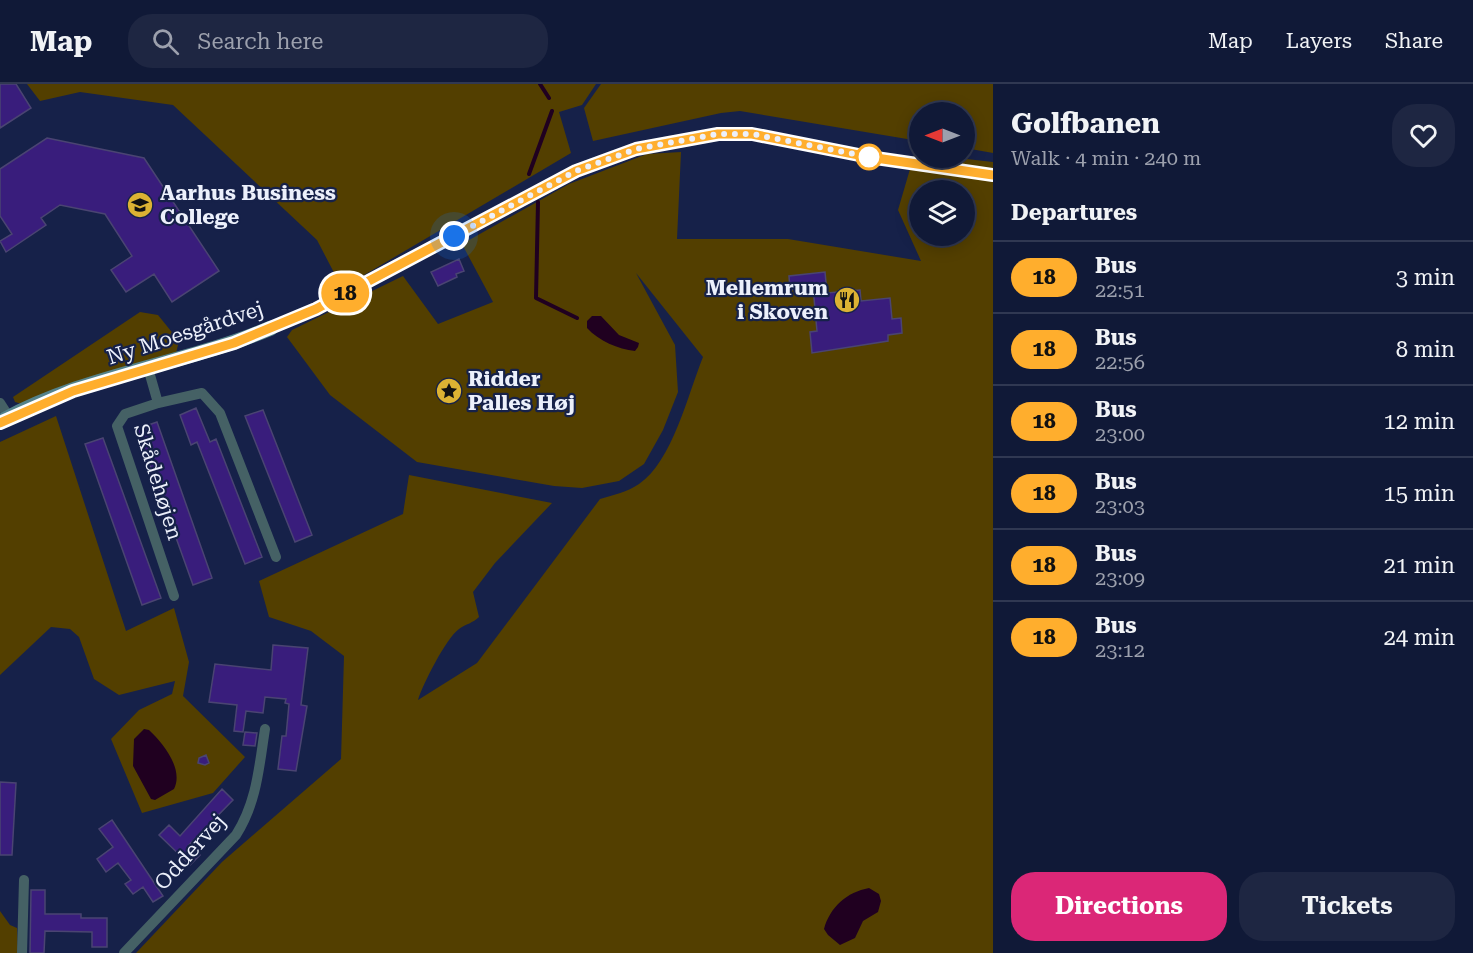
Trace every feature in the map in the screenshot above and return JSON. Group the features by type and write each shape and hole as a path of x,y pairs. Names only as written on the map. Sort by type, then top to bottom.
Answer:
{"street":[{"name":"Ny Moesgårdvej","path":"5,420 73,391 234,343 316,309 576,171 636,149 718,134 752,134 869,157 993,175"},
{"name":"Skådehøjen","path":"148,368 158,403"},
{"name":"Skådehøjen","path":"174,596 117,426 125,414 158,403 202,393 220,413 276,557"},
{"path":"0,403 5,420"},
{"name":"Oddervej","path":"124,953 242,826 256,793 265,729"},
{"path":"22,953 24,880"}],"shaded area":[{"path":"27,84 596,84 582,105 559,112 571,153 342,288 317,240 173,105 80,92 40,101"},
{"path":"601,84 993,84 993,153 975,150 975,102 909,102 909,139 740,111 721,113 593,141 584,108"},
{"path":"681,152 677,239 788,239 921,261 914,246 975,246 975,180 909,180 909,234 898,210 910,168 975,168 975,160 993,162 993,953 136,953 222,862 341,759 344,656 311,631 269,617 259,581 403,514 409,475 552,503 495,563 473,592 479,617 459,629 448,642 429,674 418,700 477,663 600,499 639,484 651,474 661,460 678,426 703,357 636,273 675,345 678,392 663,430 644,464 619,481 582,488 554,486 417,462 330,395 287,337 292,330 403,276 438,324 493,302 462,244 569,184 647,154"},
{"path":"140,312 158,315 179,341 176,353 22,404 15,402 13,397"},
{"path":"592,316 601,316 619,335 639,343 638,347 635,351 622,348 597,337 587,328 587,321"},
{"path":"56,416 126,631 174,608 189,662 183,696 245,757 213,793 142,813 111,739 139,710 172,694 175,681 119,695 94,679 79,637 70,629 51,627 0,675 0,442"},
{"path":"144,729 149,730 166,749 176,773 174,789 155,800 151,799 133,766 134,739"},
{"path":"869,888 879,894 881,901 878,912 863,921 855,938 840,945 824,929 830,914 847,897"},
{"path":"0,911 10,925 17,928 18,953 0,953"}],"building":[{"path":"0,84 16,84 31,108 0,128"},
{"path":"47,138 144,158 219,271 172,302 154,274 126,292 111,270 132,256 105,214 60,205 41,218 46,225 6,252 0,241 12,234 0,216 0,169"},
{"path":"459,259 464,271 438,286 431,272"},
{"path":"825,272 827,293 860,290 861,301 890,298 892,319 901,318 902,333 888,335 888,341 812,353 810,332 817,331 813,287 790,290 789,276"},
{"path":"196,408 210,442 216,439 262,557 245,564 197,442 191,445 180,415"},
{"path":"263,410 312,535 295,542 245,416"},
{"path":"157,422 212,578 193,585 137,429"},
{"path":"103,438 161,598 142,605 85,444"},
{"path":"273,645 308,648 301,705 307,706 296,771 278,769 282,736 286,736 289,704 285,703 286,699 265,697 263,713 246,711 243,732 234,731 237,705 209,702 215,664 271,670"},
{"path":"245,732 257,733 255,746 243,745"},
{"path":"206,755 209,763 205,765 198,763 199,758"},
{"path":"0,782 16,783 12,855 0,855"},
{"path":"222,789 233,800 189,845 200,855 190,865 159,835 169,825 180,836"},
{"path":"112,820 163,896 153,902 143,887 133,894 125,884 131,880 118,863 106,872 97,859 113,847 99,829"},
{"path":"31,890 45,890 45,914 81,914 81,918 107,918 107,947 92,947 92,932 45,931 44,953 30,953"}],"waterway":[{"path":"540,84 549,98"},
{"path":"529,174 552,111"},
{"path":"538,202 536,298 577,318"}],"bus line":[{"name":"18","path":"0,423 9,417 73,391 234,343 316,309 576,171 636,149 718,134 752,134 869,157 993,175"}],"place":[{"name":"Aarhus Business College","path":"140,205"},
{"name":"Mellemrum i Skoven","path":"847,300"},
{"name":"Ridder Palles Høj","path":"449,391"}],"route":[{"path":"454,236 576,171 636,149 718,134 752,134 869,157"}]}
